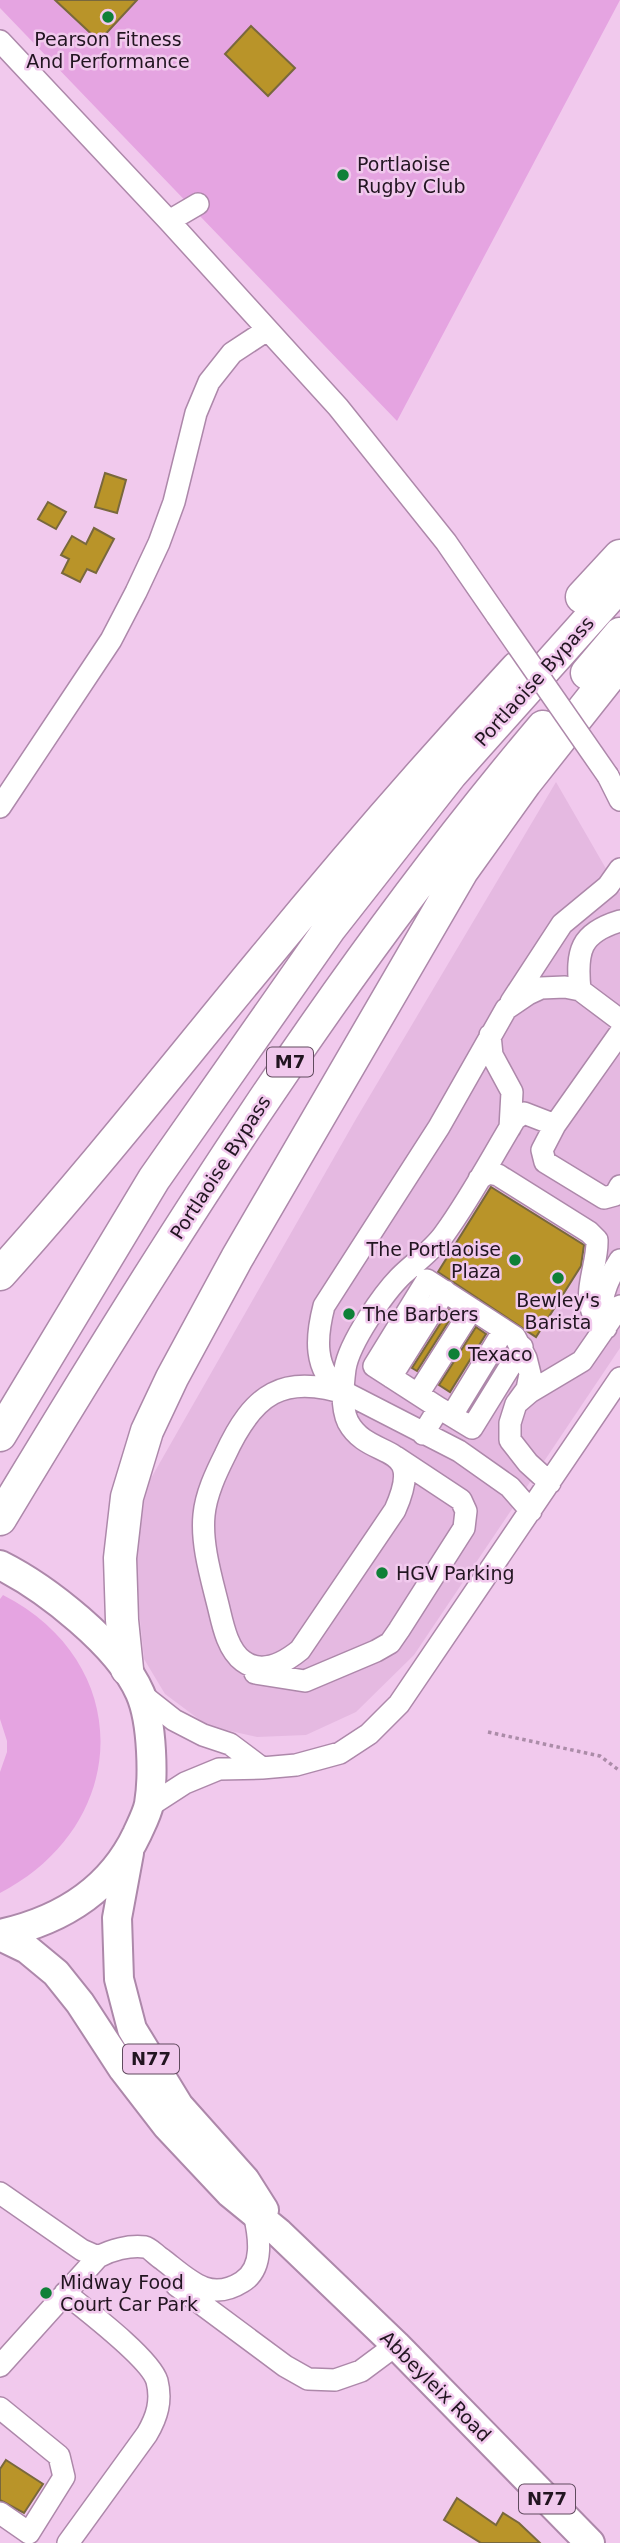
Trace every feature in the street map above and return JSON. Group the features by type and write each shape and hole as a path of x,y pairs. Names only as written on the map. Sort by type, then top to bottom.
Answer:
{"highway":[{"path":"0,1274 68,1199 264,958 457,733 620,556"},
{"name":"Portlaoise Bypass","path":"0,1435 154,1179 330,928 451,774 620,585"},
{"name":"Portlaoise Bypass","path":"0,1519 110,1336 249,1121 380,936 506,771 620,634"},
{"name":"M7","path":"134,1682 122,1620 120,1558 127,1497 147,1431 172,1378 237,1258 462,871 525,783 620,663"}],"main road":[{"name":"N77","path":"0,1564 78,1618 134,1682 150,1727 152,1773 149,1807 129,1850 111,1874 88,1895 57,1916 31,1927 0,1935"},
{"name":"Abbeyleix Road","path":"129,1850 117,1918 119,1979 132,2029 179,2106 244,2180 279,2232"},
{"name":"Abbeyleix Road","path":"0,1935 27,1950 56,1973 80,2003 123,2069 167,2126 230,2193 279,2232 396,2345 590,2543"}],"street":[{"path":"0,41 338,407 446,542 608,776 620,800"},
{"path":"169,221 198,204"},
{"path":"0,807 111,640 136,592 159,543 174,502 196,414 209,382 232,353 267,331"},
{"path":"531,1511 510,1487 459,1451 344,1393 331,1383 323,1372 317,1333 324,1306 439,1127 506,1009 562,924 599,895 620,869"},
{"path":"580,990 579,959 582,944 601,928 620,921"},
{"path":"506,1009 541,988 565,987 580,990 620,1020"},
{"path":"490,1035 492,1055 512,1092 510,1128"},
{"path":"617,1041 555,1125 542,1150 545,1162 604,1198 615,1195 620,1186"},
{"path":"344,1393 320,1386 303,1386 271,1393 256,1404 242,1421 214,1478 204,1514 206,1548 223,1625 233,1650 240,1660 256,1673 305,1681 390,1643 464,1528 466,1518 461,1500 355,1432 345,1416 345,1367 352,1346 367,1321 400,1276 444,1235 516,1119 524,1113 555,1125"},
{"path":"479,1179 488,1173 498,1175 589,1232 597,1240 598,1255 590,1298 592,1313 606,1328"},
{"path":"606,1328 601,1313 602,1298 607,1282 620,1260"},
{"path":"522,1347 472,1428 391,1377 445,1291 515,1337 522,1347 530,1374 527,1389 516,1405 510,1423 510,1440 528,1463 550,1483"},
{"path":"516,1405 530,1391 582,1361 620,1306"},
{"path":"418,1394 472,1309"},
{"path":"423,1434 445,1411 504,1330"},
{"path":"149,1807 185,1783 219,1769 296,1765 340,1753 369,1734 399,1704 620,1378"},
{"path":"240,1660 260,1668 268,1668 300,1650 395,1510 404,1487 405,1475 396,1457"},
{"path":"134,1682 174,1720 203,1735 230,1744 262,1768"},
{"path":"0,2193 82,2250 98,2256"},
{"path":"0,2366 98,2256 113,2249 146,2247 195,2285 214,2291 231,2289 250,2277 256,2261 260,2241 254,2213"},
{"path":"130,2248 285,2366 307,2379 335,2380 361,2371 396,2345"},
{"path":"65,2293 150,2368 157,2381 159,2403 155,2420 147,2434 68,2543"},
{"path":"0,2408 59,2456 64,2477 29,2533 0,2513"}],"path":[{"path":"488,1732 600,1756 620,1771"}],"shaded area":[{"name":"Portlaoise Rugby Club","path":"0,0 620,0 397,421 0,8"},
{"path":"556,782 620,893 620,1348 414,1655 356,1712 306,1735 257,1737 208,1726 165,1694 144,1659 135,1569 146,1487 356,1119"},
{"path":"3,1595 46,1625 77,1661 95,1701 100,1744 94,1787 74,1827 43,1863 0,1893 0,1772 7,1752 7,1741 0,1719 0,1599"}],"building":[{"path":"55,0 137,0 99,41"},
{"path":"251,26 295,68 268,96 225,54"},
{"path":"105,473 126,480 117,513 95,507"},
{"path":"48,502 66,512 56,529 38,519"},
{"path":"94,528 114,539 96,573 87,569 80,582 62,573 69,559 61,555 72,536 86,544"},
{"name":"The Portlaoise Plaza","path":"491,1187 584,1245 581,1266 536,1337 438,1272"},
{"path":"449,1310 454,1313 417,1371 412,1368"},
{"path":"476,1327 486,1334 450,1392 439,1385"},
{"path":"6,2460 43,2484 24,2513 0,2500 0,2469"},
{"path":"457,2498 496,2525 503,2513 519,2523 540,2543 481,2543 444,2520"}],"place":[{"name":"Pearson Fitness And Performance","path":"108,17"},
{"name":"Portlaoise Rugby Club","path":"343,175"},
{"name":"The Portlaoise Plaza","path":"515,1260"},
{"name":"Bewley's Barista","path":"558,1278"},
{"name":"The Barbers","path":"349,1314"},
{"name":"Texaco","path":"454,1354"},
{"name":"HGV Parking","path":"382,1573"},
{"name":"Midway Food Court Car Park","path":"46,2293"}]}
